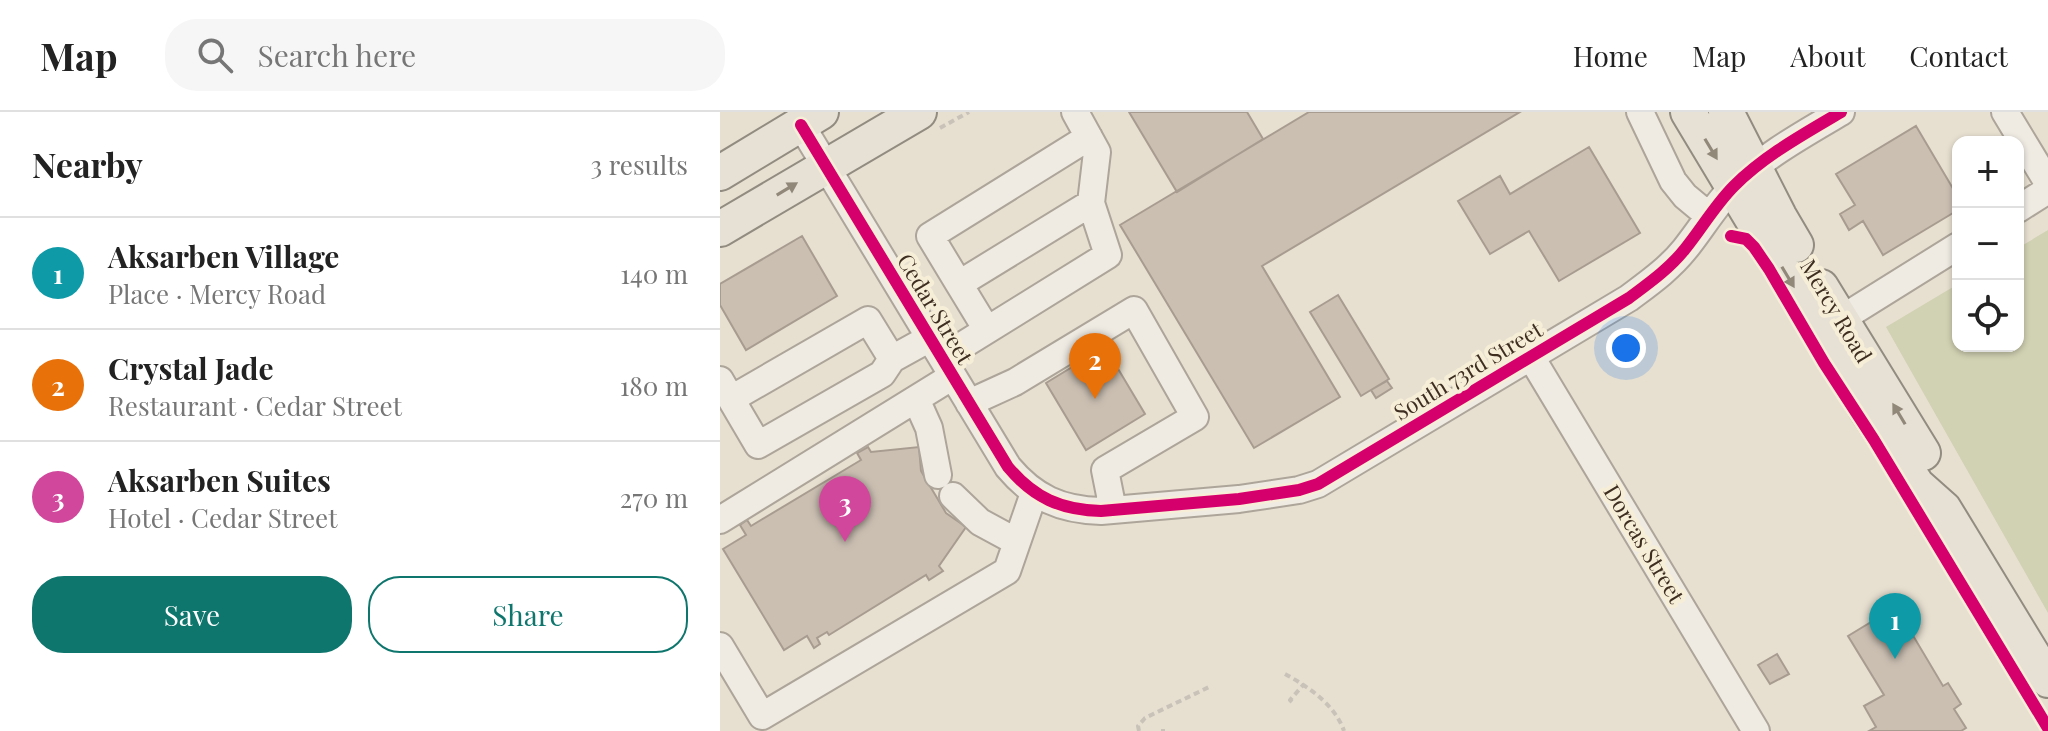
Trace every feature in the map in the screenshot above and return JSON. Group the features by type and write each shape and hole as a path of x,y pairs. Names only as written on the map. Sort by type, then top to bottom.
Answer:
{"main road":[{"path":"720,229 919,112"},
{"name":"Mercy Road","path":"1688,112 1779,216 1928,462 1944,509"},
{"name":"Mercy Road","path":"1726,112 1744,177 1867,410 1917,485 1944,509 2048,680"},
{"path":"720,173 811,118"}],"street":[{"path":"892,359 941,357 1108,255 1091,203 1097,152 1075,112"},
{"path":"1640,112 1673,181 1709,216"},
{"name":"South 73rd Street","path":"1041,497 1078,511 1113,510 1239,499 1318,484 1629,298 1684,250 1744,177 1777,151 1841,112"},
{"path":"2005,112 2048,183"},
{"name":"Cedar Street","path":"811,118 826,166 941,357 1008,467 1041,497"},
{"path":"987,330 930,236 1089,137"},
{"path":"2020,208 2048,190"},
{"path":"959,284 1091,203"},
{"path":"1841,319 1952,250"},
{"path":"969,403 1015,382 1134,310 1195,417 1105,470 1113,510"},
{"path":"868,320 892,359 882,374 758,445 726,389 868,320"},
{"path":"720,520 916,399 941,357"},
{"name":"Dorcas Street","path":"1531,357 1756,731"},
{"path":"916,399 929,428 946,486 980,522 1017,542"},
{"path":"720,646 762,716 1007,571 1017,542 1041,497"}],"path":[{"path":"1285,674 1304,684 1339,716 1344,731"},
{"path":"1292,702 1290,700 1304,684"},
{"path":"1139,731 1138,726 1145,718 1209,687"}],"green space":[{"path":"2048,230 2048,613 1886,327 1952,288 1952,352 2024,352 2024,244"}],"building":[{"path":"1129,112 1247,112 1263,139 1177,192"},
{"path":"1309,112 1520,112 1262,266 1340,397 1254,448 1120,225"},
{"path":"1916,126 1952,187 1952,214 1883,255 1863,221 1849,230 1840,214 1855,205 1836,174"},
{"path":"1589,147 1640,233 1559,281 1529,231 1490,254 1458,201 1500,176 1510,194"},
{"path":"802,236 837,296 746,350 720,305 720,284"},
{"path":"1338,295 1389,379 1361,396 1310,312"},
{"path":"1105,347 1145,414 1086,450 1046,383"},
{"path":"1387,381 1392,388 1376,398 1371,390"},
{"path":"868,447 871,452 919,447 921,471 946,513 966,527 939,566 943,571 929,580 926,575 829,635 827,632 817,638 820,644 814,648 807,636 784,650 723,549 746,535 740,525 747,520 751,526 861,460 857,453"},
{"path":"1896,607 1943,686 1948,683 1961,704 1954,709 1966,728 1961,731 1869,731 1876,727 1864,706 1884,695 1848,636"},
{"path":"1777,654 1789,674 1770,684 1758,665"}],"cycle path":[{"path":"801,125 1008,467 1028,487 1049,500 1073,508 1101,511 1239,499 1318,484 1629,298 1679,256 1721,201 1746,175 1785,146 1841,112"},
{"path":"1731,236 1746,239 1769,269 2048,728"}],"place":[{"name":"Crystal Jade","path":"1095,399"},
{"name":"Aksarben Suites","path":"845,542"},
{"name":"Aksarben Village","path":"1895,659"}]}
